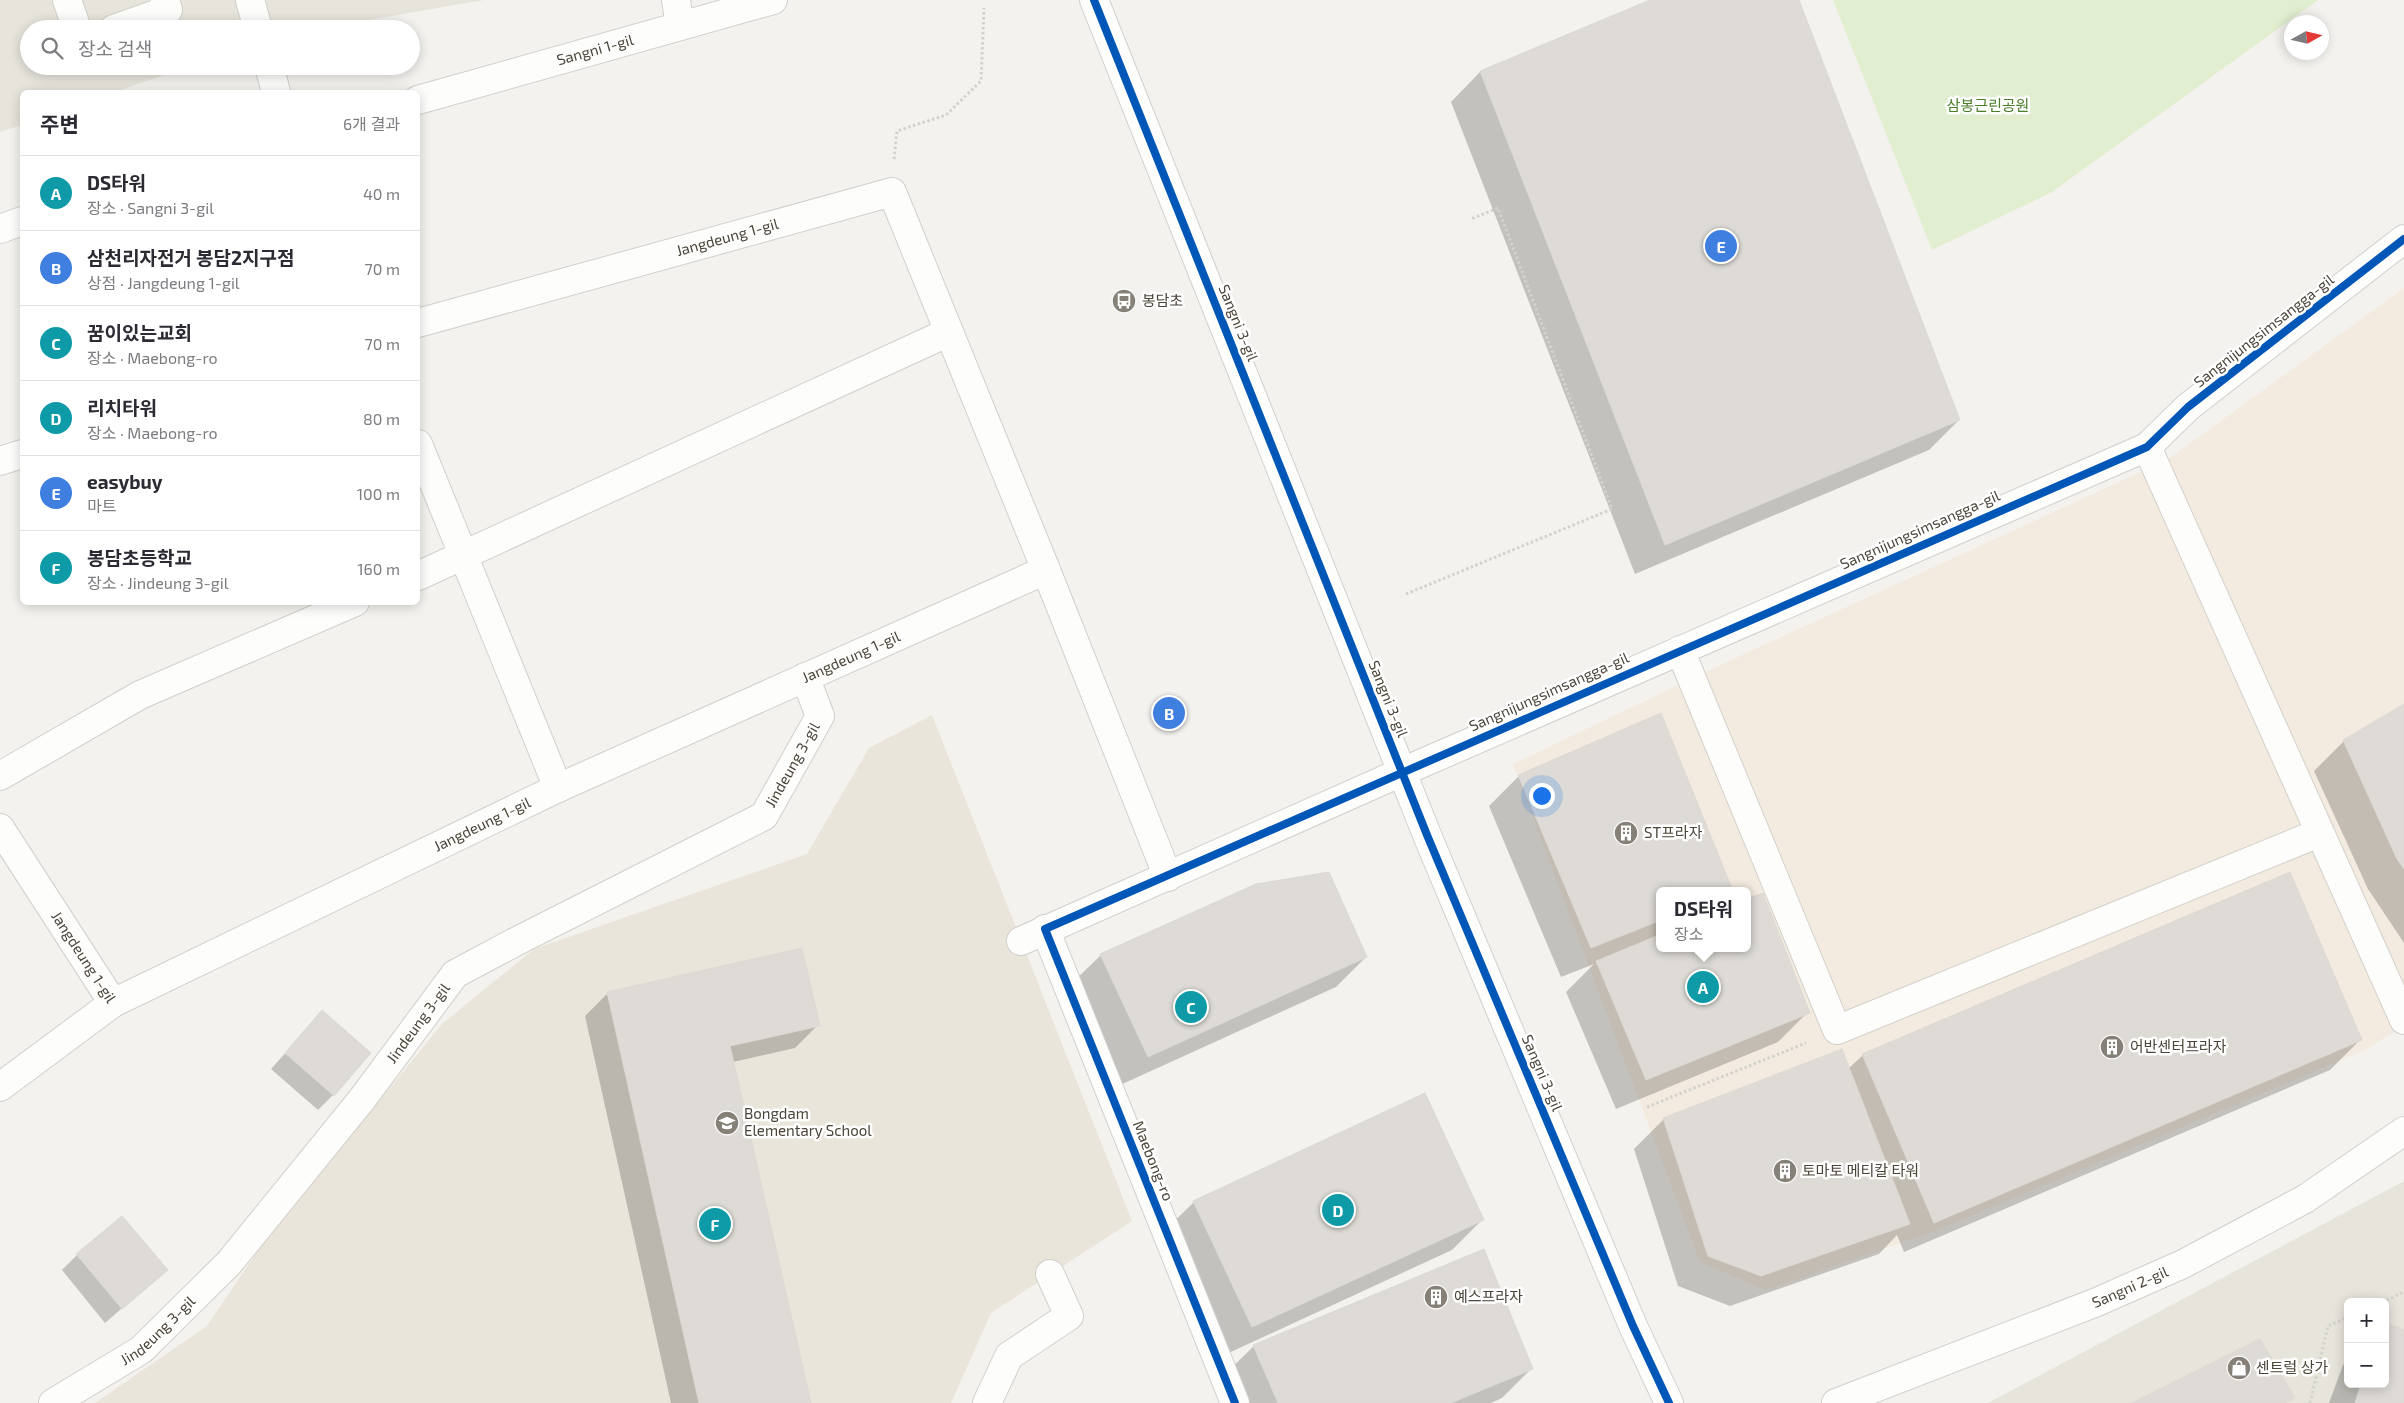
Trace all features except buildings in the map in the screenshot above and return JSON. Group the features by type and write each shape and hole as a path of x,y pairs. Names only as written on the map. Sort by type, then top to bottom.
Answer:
{"street":[{"path":"67,0 74,20"},
{"path":"140,20 168,10 164,0"},
{"path":"250,0 256,20"},
{"name":"Sangni 1-gil","path":"420,99 678,13 773,0"},
{"name":"Sangni 3-gil","path":"1094,0 1402,772 1633,1326 1669,1403"},
{"path":"271,75 275,90"},
{"path":"892,192 1046,570 1168,877"},
{"name":"Jangdeung 1-gil","path":"420,322 892,192"},
{"path":"0,228 20,222"},
{"name":"Sangnijungsimsangga-gil","path":"1033,935 2147,447 2188,407 2404,240"},
{"path":"420,575 949,332"},
{"path":"2147,447 2404,1020"},
{"path":"420,449 558,788"},
{"path":"0,461 20,455"},
{"name":"Jangdeung 1-gil","path":"0,828 113,1002 558,788 1046,570"},
{"path":"0,776 140,695 348,605"},
{"path":"1680,650 1836,1030 2319,833"},
{"name":"Jindeung 3-gil","path":"53,1403 141,1350 230,1263 363,1098 455,974 525,936 764,816 820,716 805,677"},
{"name":"Maebong-ro","path":"1033,935 1235,1403"},
{"path":"0,1087 113,1002"},
{"name":"Sangni 2-gil","path":"1836,1403 2097,1302 2183,1264 2305,1199 2404,1131"},
{"path":"987,1403 1009,1356 1069,1316 1050,1274"}],"path":[{"path":"892,192 897,131 946,115 981,81 984,8"},
{"path":"1406,594 1612,509 1498,208 1471,219"},
{"path":"1647,1107 1836,1030"},
{"path":"2389,1299 2404,1292"},
{"path":"2310,1403 2328,1326 2344,1319"}],"shaded area":[{"path":"0,0 484,0 369,20 20,20 20,75 164,75 121,90 20,90 20,126 0,132"},
{"path":"2404,288 2404,1025 2367,1049 1935,1231 1766,1290 1700,1262 1513,764 1718,666 2167,460"},
{"name":"Bongdam Elementary School","path":"932,715 1132,1221 991,1313 951,1403 95,1403 207,1326 263,1243 442,1024 534,949 807,854 869,748"},
{"path":"2404,1181 2404,1403 1988,1403"}],"green space":[{"name":"삼봉근린공원","path":"1833,0 2318,0 2297,15 2284,15 2284,25 2052,192 1932,250"}],"cycle path":[{"path":"1094,0 1427,835 1633,1326 1669,1403"},
{"path":"1235,1403 1045,929 2147,447 2188,407 2404,239"}],"place":[{"name":"easybuy","path":"1721,246"},
{"name":"봉담초","path":"1124,301"},
{"name":"삼천리자전거 봉담2지구점","path":"1169,713"},
{"name":"ST프라자","path":"1626,833"},
{"name":"DS타워","path":"1703,987"},
{"name":"꿈이있는교회","path":"1191,1007"},
{"name":"어반센터프라자","path":"2112,1047"},
{"name":"Bongdam Elementary School","path":"727,1123"},
{"name":"토마토 메티칼 타워","path":"1785,1171"},
{"name":"리치타워","path":"1338,1210"},
{"name":"봉담초등학교","path":"715,1224"},
{"name":"예스프라자","path":"1436,1297"},
{"name":"센트럴 상가","path":"2239,1368"}]}
